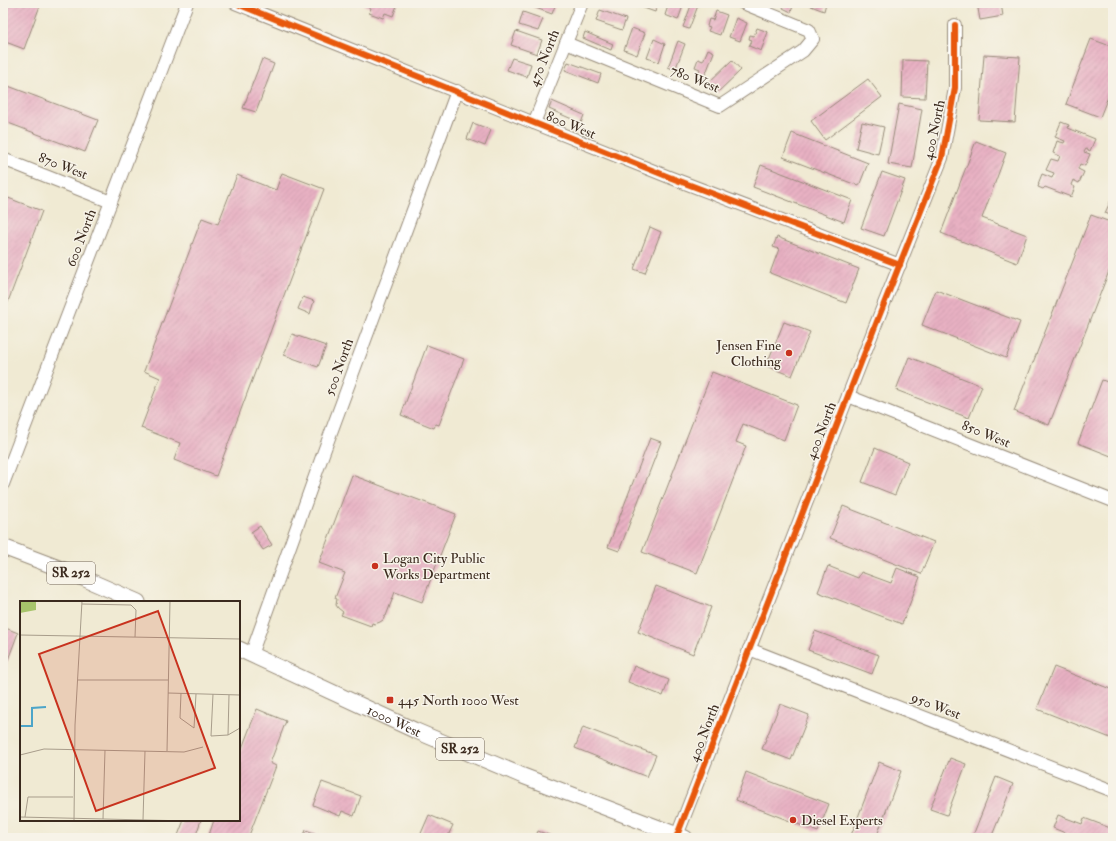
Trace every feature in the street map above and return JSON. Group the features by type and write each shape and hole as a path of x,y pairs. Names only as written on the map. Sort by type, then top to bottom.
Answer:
{"main road":[{"name":"SR 252","path":"3,547 68,572 136,601"},
{"name":"1000 West","path":"245,652 414,730 523,776 679,837"}],"street":[{"name":"600 North","path":"3,484 187,3"},
{"name":"800 West","path":"235,3 669,177 900,265"},
{"name":"470 North","path":"534,123 582,3"},
{"name":"780 West","path":"566,43 720,106 803,51 813,39 809,30 743,3"},
{"name":"400 North","path":"679,837 749,649 942,158 955,88 955,25"},
{"name":"500 North","path":"245,652 323,454 457,91"},
{"name":"870 West","path":"3,160 111,202"},
{"name":"850 West","path":"848,396 1113,501"},
{"name":"950 West","path":"749,649 1113,792"}],"building":[{"path":"3,3 41,3 24,49 3,41"},
{"path":"365,3 398,3 393,16 385,13 383,18 369,13 371,8 364,5"},
{"path":"534,3 556,3 552,14 533,7"},
{"path":"643,3 658,3 655,12 641,7"},
{"path":"669,3 684,3 678,20 665,15"},
{"path":"692,3 699,3 689,29 683,27"},
{"path":"785,3 794,3 791,12 783,8"},
{"path":"812,3 826,3 824,11 811,6"},
{"path":"977,3 1001,3 1003,16 980,20"},
{"path":"600,10 626,19 622,30 596,21"},
{"path":"716,11 727,15 720,35 708,31 710,27 707,26 709,19 713,20"},
{"path":"523,12 543,19 538,31 519,25"},
{"path":"736,18 747,23 740,41 729,37"},
{"path":"632,28 645,33 637,55 624,50"},
{"path":"757,28 768,32 761,51 749,46 752,40 749,39 750,35 754,36"},
{"path":"516,31 542,40 537,54 511,45"},
{"path":"585,32 613,44 611,50 583,38"},
{"path":"654,39 665,44 659,62 647,58"},
{"path":"1091,39 1113,47 1113,84 1100,117 1066,104"},
{"path":"678,41 685,44 675,70 668,67"},
{"path":"708,49 714,52 703,81 696,78 700,69 695,67 698,59 703,61"},
{"path":"984,55 1020,57 1015,122 979,120"},
{"path":"512,58 531,64 527,77 507,70"},
{"path":"262,59 274,64 256,112 243,108"},
{"path":"732,60 741,70 717,93 707,84"},
{"path":"903,60 927,61 925,98 902,97"},
{"path":"568,62 601,74 598,83 565,70"},
{"path":"868,79 882,97 825,140 811,121"},
{"path":"3,84 98,120 85,152 3,121"},
{"path":"552,101 584,115 581,123 549,109"},
{"path":"899,104 922,109 912,168 888,164"},
{"path":"862,122 884,127 878,154 856,148"},
{"path":"1061,122 1069,125 1068,128 1095,139 1090,151 1086,149 1084,152 1090,154 1085,166 1080,164 1078,169 1084,172 1079,183 1073,180 1071,185 1075,187 1071,197 1045,187 1043,189 1038,187 1042,174 1052,178 1054,173 1046,170 1051,159 1058,161 1060,156 1053,153 1057,141 1064,143 1065,141 1055,137"},
{"path":"473,123 491,130 485,146 467,139"},
{"path":"792,133 868,163 859,186 783,157"},
{"path":"976,141 1006,153 982,218 1027,235 1017,263 941,233"},
{"path":"761,165 852,200 844,222 753,187"},
{"path":"882,172 905,180 884,236 861,228"},
{"path":"282,173 324,189 216,476 174,460 180,443 141,428 160,378 144,371 202,218 218,224 237,175 276,190"},
{"path":"3,196 42,211 3,315"},
{"path":"1111,200 1113,201 1113,216 1105,213"},
{"path":"1091,215 1113,223 1113,261 1049,425 1014,411"},
{"path":"650,227 661,232 645,273 634,269"},
{"path":"777,237 859,269 846,303 770,273 779,249 773,247"},
{"path":"936,290 1020,322 1006,358 922,325"},
{"path":"303,297 314,301 310,314 298,309"},
{"path":"784,322 810,332 792,376 766,366"},
{"path":"292,334 326,346 318,367 284,355"},
{"path":"427,345 464,359 439,425 436,424 434,428 401,415"},
{"path":"909,357 982,386 969,418 896,390"},
{"path":"712,372 797,405 784,440 743,424 736,442 746,446 697,573 642,552"},
{"path":"1102,380 1113,384 1113,451 1111,456 1078,443"},
{"path":"650,438 661,442 619,551 608,547"},
{"path":"875,448 908,462 895,495 862,482"},
{"path":"352,475 456,514 422,602 395,592 386,616 380,622 375,624 372,623 371,626 341,615 343,612 336,605 337,599 335,598 345,573 319,563"},
{"path":"843,506 934,542 921,574 830,538"},
{"path":"260,526 272,545 263,550 251,532"},
{"path":"828,566 858,578 861,572 891,583 897,568 920,577 902,624 818,592"},
{"path":"656,586 711,607 693,654 638,632"},
{"path":"3,627 18,633 3,673"},
{"path":"815,631 879,655 872,674 808,650"},
{"path":"634,666 669,680 663,696 628,682"},
{"path":"1054,667 1113,690 1113,739 1037,709"},
{"path":"780,704 809,715 791,760 762,749"},
{"path":"257,709 286,721 270,763 276,766 248,838 208,838 214,821 240,821 240,753"},
{"path":"583,727 656,755 647,777 575,748"},
{"path":"950,758 966,764 947,815 930,809"},
{"path":"879,762 901,771 876,838 850,838"},
{"path":"746,772 829,804 818,832 736,800"},
{"path":"996,777 1013,784 991,838 972,838"},
{"path":"322,782 361,796 354,816 342,811 340,816 313,805"},
{"path":"429,815 453,825 447,838 419,838"},
{"path":"1058,815 1082,824 1084,818 1113,829 1110,838 1075,838 1053,828"},
{"path":"184,821 201,821 195,838 177,838"},
{"path":"306,830 328,838 303,838"},
{"path":"538,831 557,838 535,838"}],"cycle path":[{"path":"235,3 669,177 900,265"},
{"path":"676,838 942,158 955,88 955,25"}],"place":[{"name":"Jensen Fine Clothing","path":"789,353"},
{"name":"Logan City Public Works Department","path":"375,566"},
{"name":"445 North 1000 West","path":"390,700"},
{"name":"Diesel Experts","path":"793,820"}]}
